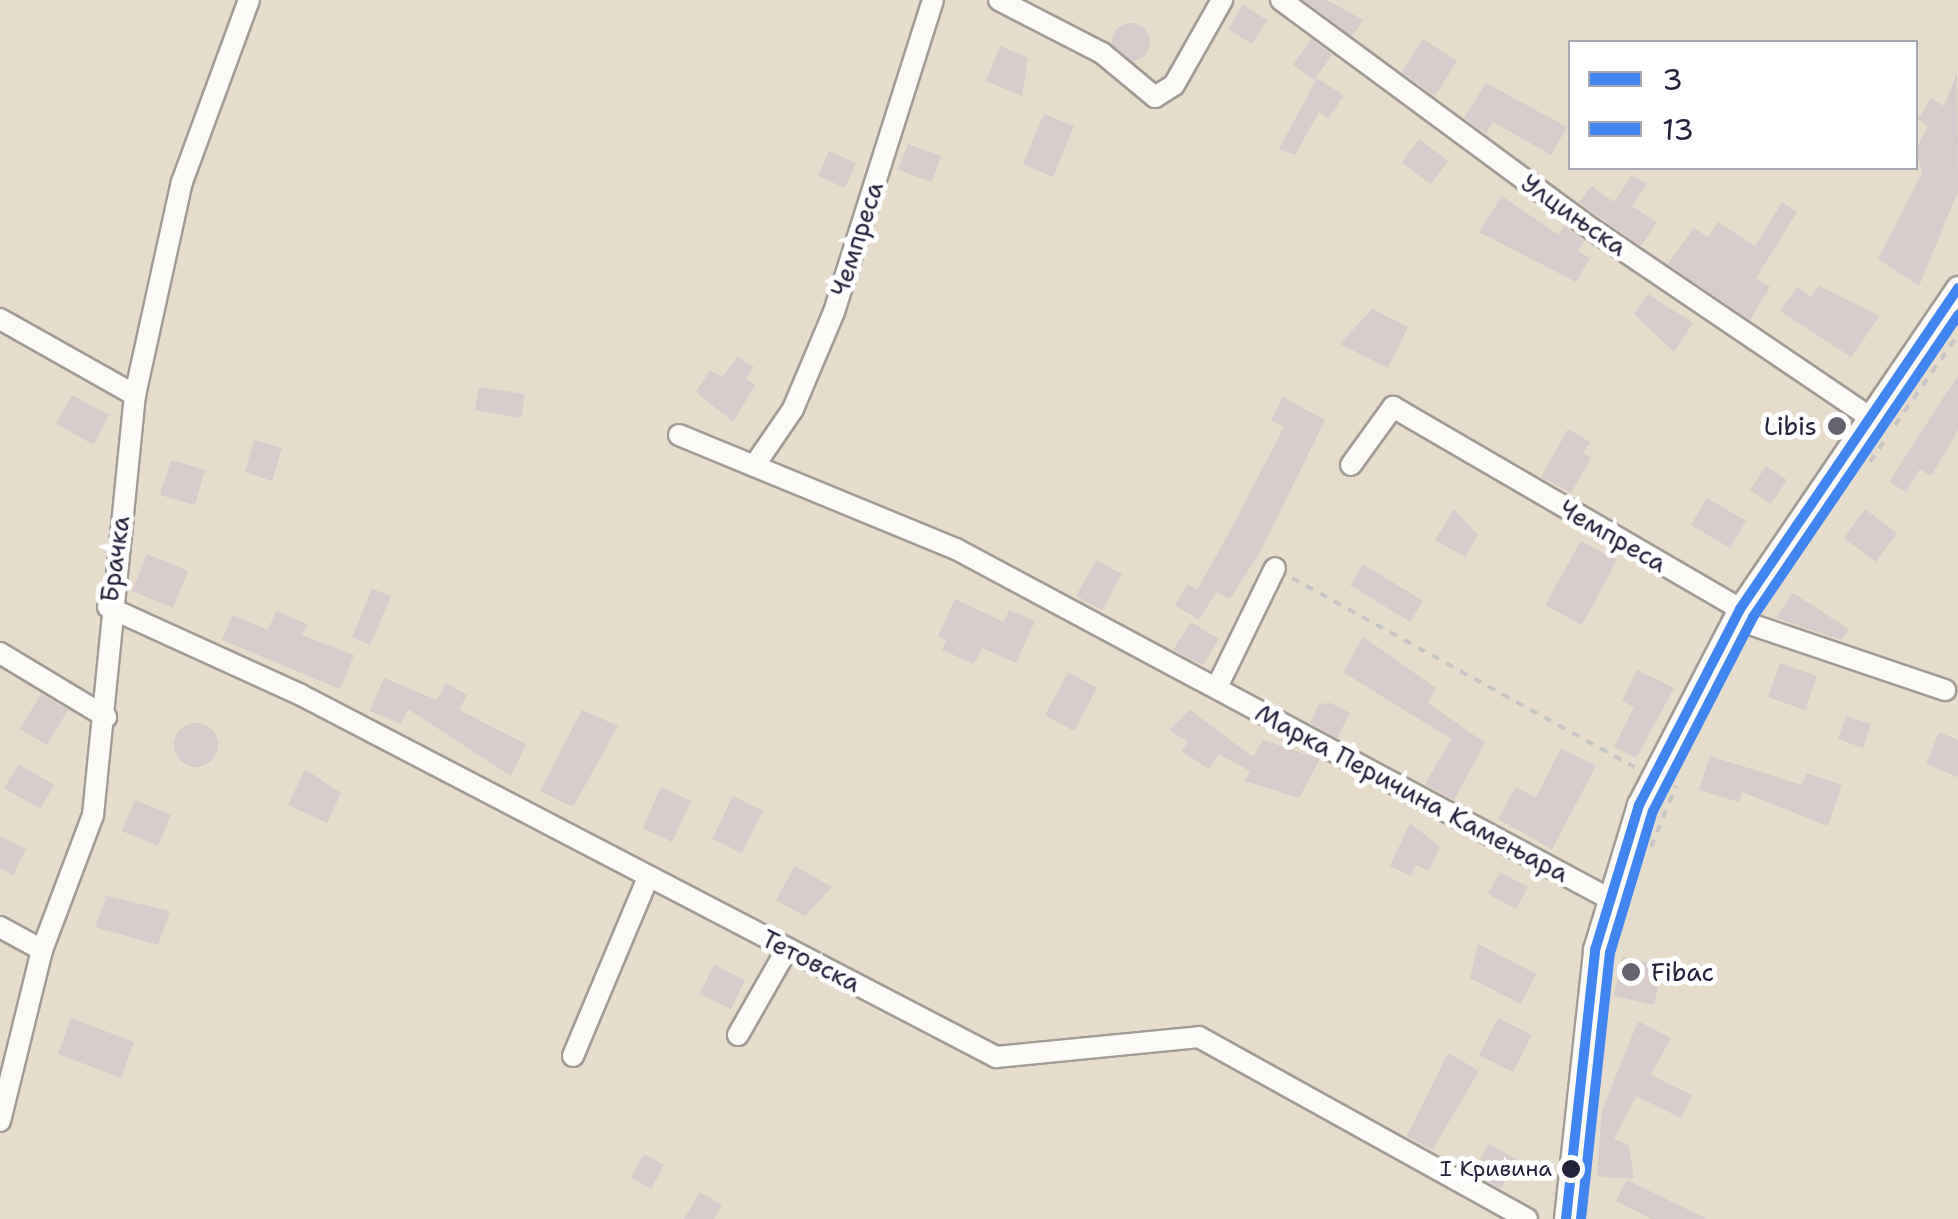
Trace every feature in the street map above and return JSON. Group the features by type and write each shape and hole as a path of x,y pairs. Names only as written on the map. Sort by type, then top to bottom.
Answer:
{"street":[{"name":"Брачка","path":"0,1122 42,950 93,814 106,717 108,607 135,394 182,182 249,0"},
{"name":"Чемпреса","path":"754,466 793,409 834,312 934,0"},
{"path":"999,0 1102,54 1155,97 1174,86 1222,0"},
{"name":"Улцињска","path":"1281,0 1586,225 1874,420"},
{"path":"1566,1219 1588,986 1608,898 1652,777 1738,614 1874,420 1958,288"},
{"path":"0,319 135,394"},
{"name":"Чемпреса","path":"1351,465 1393,406 1738,614"},
{"name":"Марка Перичина Камењара","path":"679,435 956,549 1608,898"},
{"path":"1217,688 1275,568"},
{"name":"Тетовска","path":"108,607 302,695 996,1057 1199,1037 1527,1219"},
{"path":"1738,614 1945,690"},
{"path":"0,653 106,717"},
{"path":"573,1056 648,878"},
{"path":"0,927 42,950"},
{"path":"738,1035 787,949"}],"path":[{"path":"1865,468 1958,335"},
{"path":"1275,568 1652,777"},
{"path":"1644,865 1678,782"}],"building":[{"path":"1304,0 1327,0 1363,20 1352,36"},
{"path":"1243,5 1267,20 1252,44 1228,29"},
{"path":"1131,23 1145,28 1150,42 1145,56 1131,61 1117,56 1112,42 1117,28"},
{"path":"1311,39 1332,55 1314,80 1293,65"},
{"path":"1423,39 1457,61 1435,96 1402,72"},
{"path":"1000,46 1028,58 1022,96 986,81"},
{"path":"1957,72 1958,191 1919,286 1878,259 1922,173 1918,146 1928,126 1918,119 1931,98 1944,106"},
{"path":"1317,78 1344,96 1328,118 1319,112 1295,155 1279,149"},
{"path":"1486,83 1567,127 1551,155 1493,122 1486,134 1464,118"},
{"path":"1044,114 1074,126 1053,177 1023,164"},
{"path":"1419,139 1448,161 1431,184 1402,163"},
{"path":"908,144 941,156 932,182 898,170"},
{"path":"829,151 856,163 845,188 818,176"},
{"path":"1632,175 1647,184 1632,206 1657,222 1641,246 1579,203 1591,186 1614,202"},
{"path":"1502,196 1558,235 1564,226 1585,241 1578,251 1590,258 1576,282 1479,232"},
{"path":"1782,202 1797,212 1756,278 1770,287 1750,320 1668,264 1694,228 1708,237 1718,222 1755,246"},
{"path":"1819,286 1880,316 1851,357 1780,311 1797,287 1811,297"},
{"path":"1648,294 1693,323 1674,352 1634,314"},
{"path":"1372,309 1408,327 1388,368 1340,344"},
{"path":"738,357 754,367 746,379 755,385 733,422 696,392 710,370 722,377"},
{"path":"1958,375 1958,430 1931,476 1920,469 1906,492 1889,482"},
{"path":"479,387 525,394 521,418 475,410"},
{"path":"72,395 109,415 94,445 56,424"},
{"path":"1283,397 1325,420 1261,550 1230,599 1216,592 1199,620 1175,605 1188,584 1197,590 1229,533 1284,427 1271,420"},
{"path":"1568,429 1590,442 1583,453 1591,458 1571,493 1541,477"},
{"path":"254,440 282,448 272,481 245,472"},
{"path":"171,460 205,470 195,505 160,495"},
{"path":"1766,466 1787,480 1771,504 1750,490"},
{"path":"1707,498 1746,521 1730,548 1691,525"},
{"path":"1454,509 1478,535 1465,557 1435,540"},
{"path":"1865,509 1897,533 1876,562 1844,538"},
{"path":"1581,541 1617,560 1582,625 1545,605"},
{"path":"147,554 188,571 173,608 132,591"},
{"path":"1096,560 1122,574 1102,610 1076,596"},
{"path":"1363,564 1423,601 1410,622 1350,585"},
{"path":"372,589 391,596 370,645 352,637"},
{"path":"1793,593 1849,629 1841,640 1776,618"},
{"path":"955,599 1004,622 1009,610 1035,621 1016,663 982,648 974,664 942,650 946,640 938,636"},
{"path":"276,611 307,624 302,635 354,655 340,689 222,640 233,615 268,630"},
{"path":"1191,622 1219,639 1203,665 1173,650"},
{"path":"1363,637 1436,688 1428,703 1485,743 1454,800 1425,784 1451,739 1343,672"},
{"path":"1780,663 1817,676 1805,710 1768,697"},
{"path":"1637,670 1674,688 1636,758 1614,747 1634,707 1622,701"},
{"path":"1068,672 1097,688 1074,731 1045,715"},
{"path":"384,678 437,700 446,683 467,695 459,710 526,744 511,776 408,709 401,724 370,711"},
{"path":"41,694 68,710 47,745 20,729"},
{"path":"1331,703 1350,713 1337,738 1310,723 1319,704"},
{"path":"582,710 618,726 573,807 540,791"},
{"path":"1190,710 1253,757 1263,740 1320,759 1299,798 1245,781 1250,771 1219,754 1209,769 1181,751 1188,742 1169,730"},
{"path":"1846,716 1871,724 1863,748 1838,739"},
{"path":"196,723 211,730 218,745 211,760 196,767 181,760 174,745 181,730"},
{"path":"1939,732 1958,740 1958,777 1926,764"},
{"path":"1561,748 1596,766 1552,849 1498,819 1516,787 1536,798"},
{"path":"1710,756 1802,785 1806,773 1842,785 1828,826 1742,792 1739,802 1699,790"},
{"path":"19,764 54,785 40,809 4,788"},
{"path":"305,769 341,793 327,823 288,805"},
{"path":"661,787 691,801 672,842 643,828"},
{"path":"733,796 763,811 742,853 712,839"},
{"path":"135,800 171,815 158,846 122,831"},
{"path":"1410,823 1440,847 1429,871 1416,865 1411,876 1390,866"},
{"path":"0,836 26,849 13,875 0,868"},
{"path":"795,866 832,887 805,916 776,900"},
{"path":"1500,872 1528,887 1516,909 1488,894"},
{"path":"107,896 170,911 158,945 95,927"},
{"path":"1478,944 1536,974 1521,1004 1470,978"},
{"path":"1622,957 1662,965 1654,1005 1614,996"},
{"path":"714,965 745,980 731,1009 700,994"},
{"path":"71,1018 134,1042 121,1078 58,1054"},
{"path":"1498,1018 1532,1035 1513,1072 1479,1055"},
{"path":"1638,1021 1671,1038 1651,1075 1692,1095 1681,1118 1636,1096 1614,1139 1629,1145 1634,1179 1597,1176 1602,1110"},
{"path":"1448,1053 1479,1071 1432,1150 1407,1136"},
{"path":"1489,1144 1518,1160 1501,1189 1472,1173"},
{"path":"644,1154 664,1165 651,1189 631,1178"},
{"path":"1627,1180 1707,1219 1652,1219 1616,1201"},
{"path":"700,1192 722,1205 714,1219 684,1219"}],"transit line":[{"name":"3","path":"1566,1219 1595,950 1639,805 1740,609 1958,288"},
{"name":"13","path":"1581,1219 1610,953 1653,811 1753,617 1958,315"}],"place":[{"name":"Libis","path":"1837,426"},
{"name":"Fibac","path":"1631,972"},
{"name":"I Кривина","path":"1571,1169"}]}
